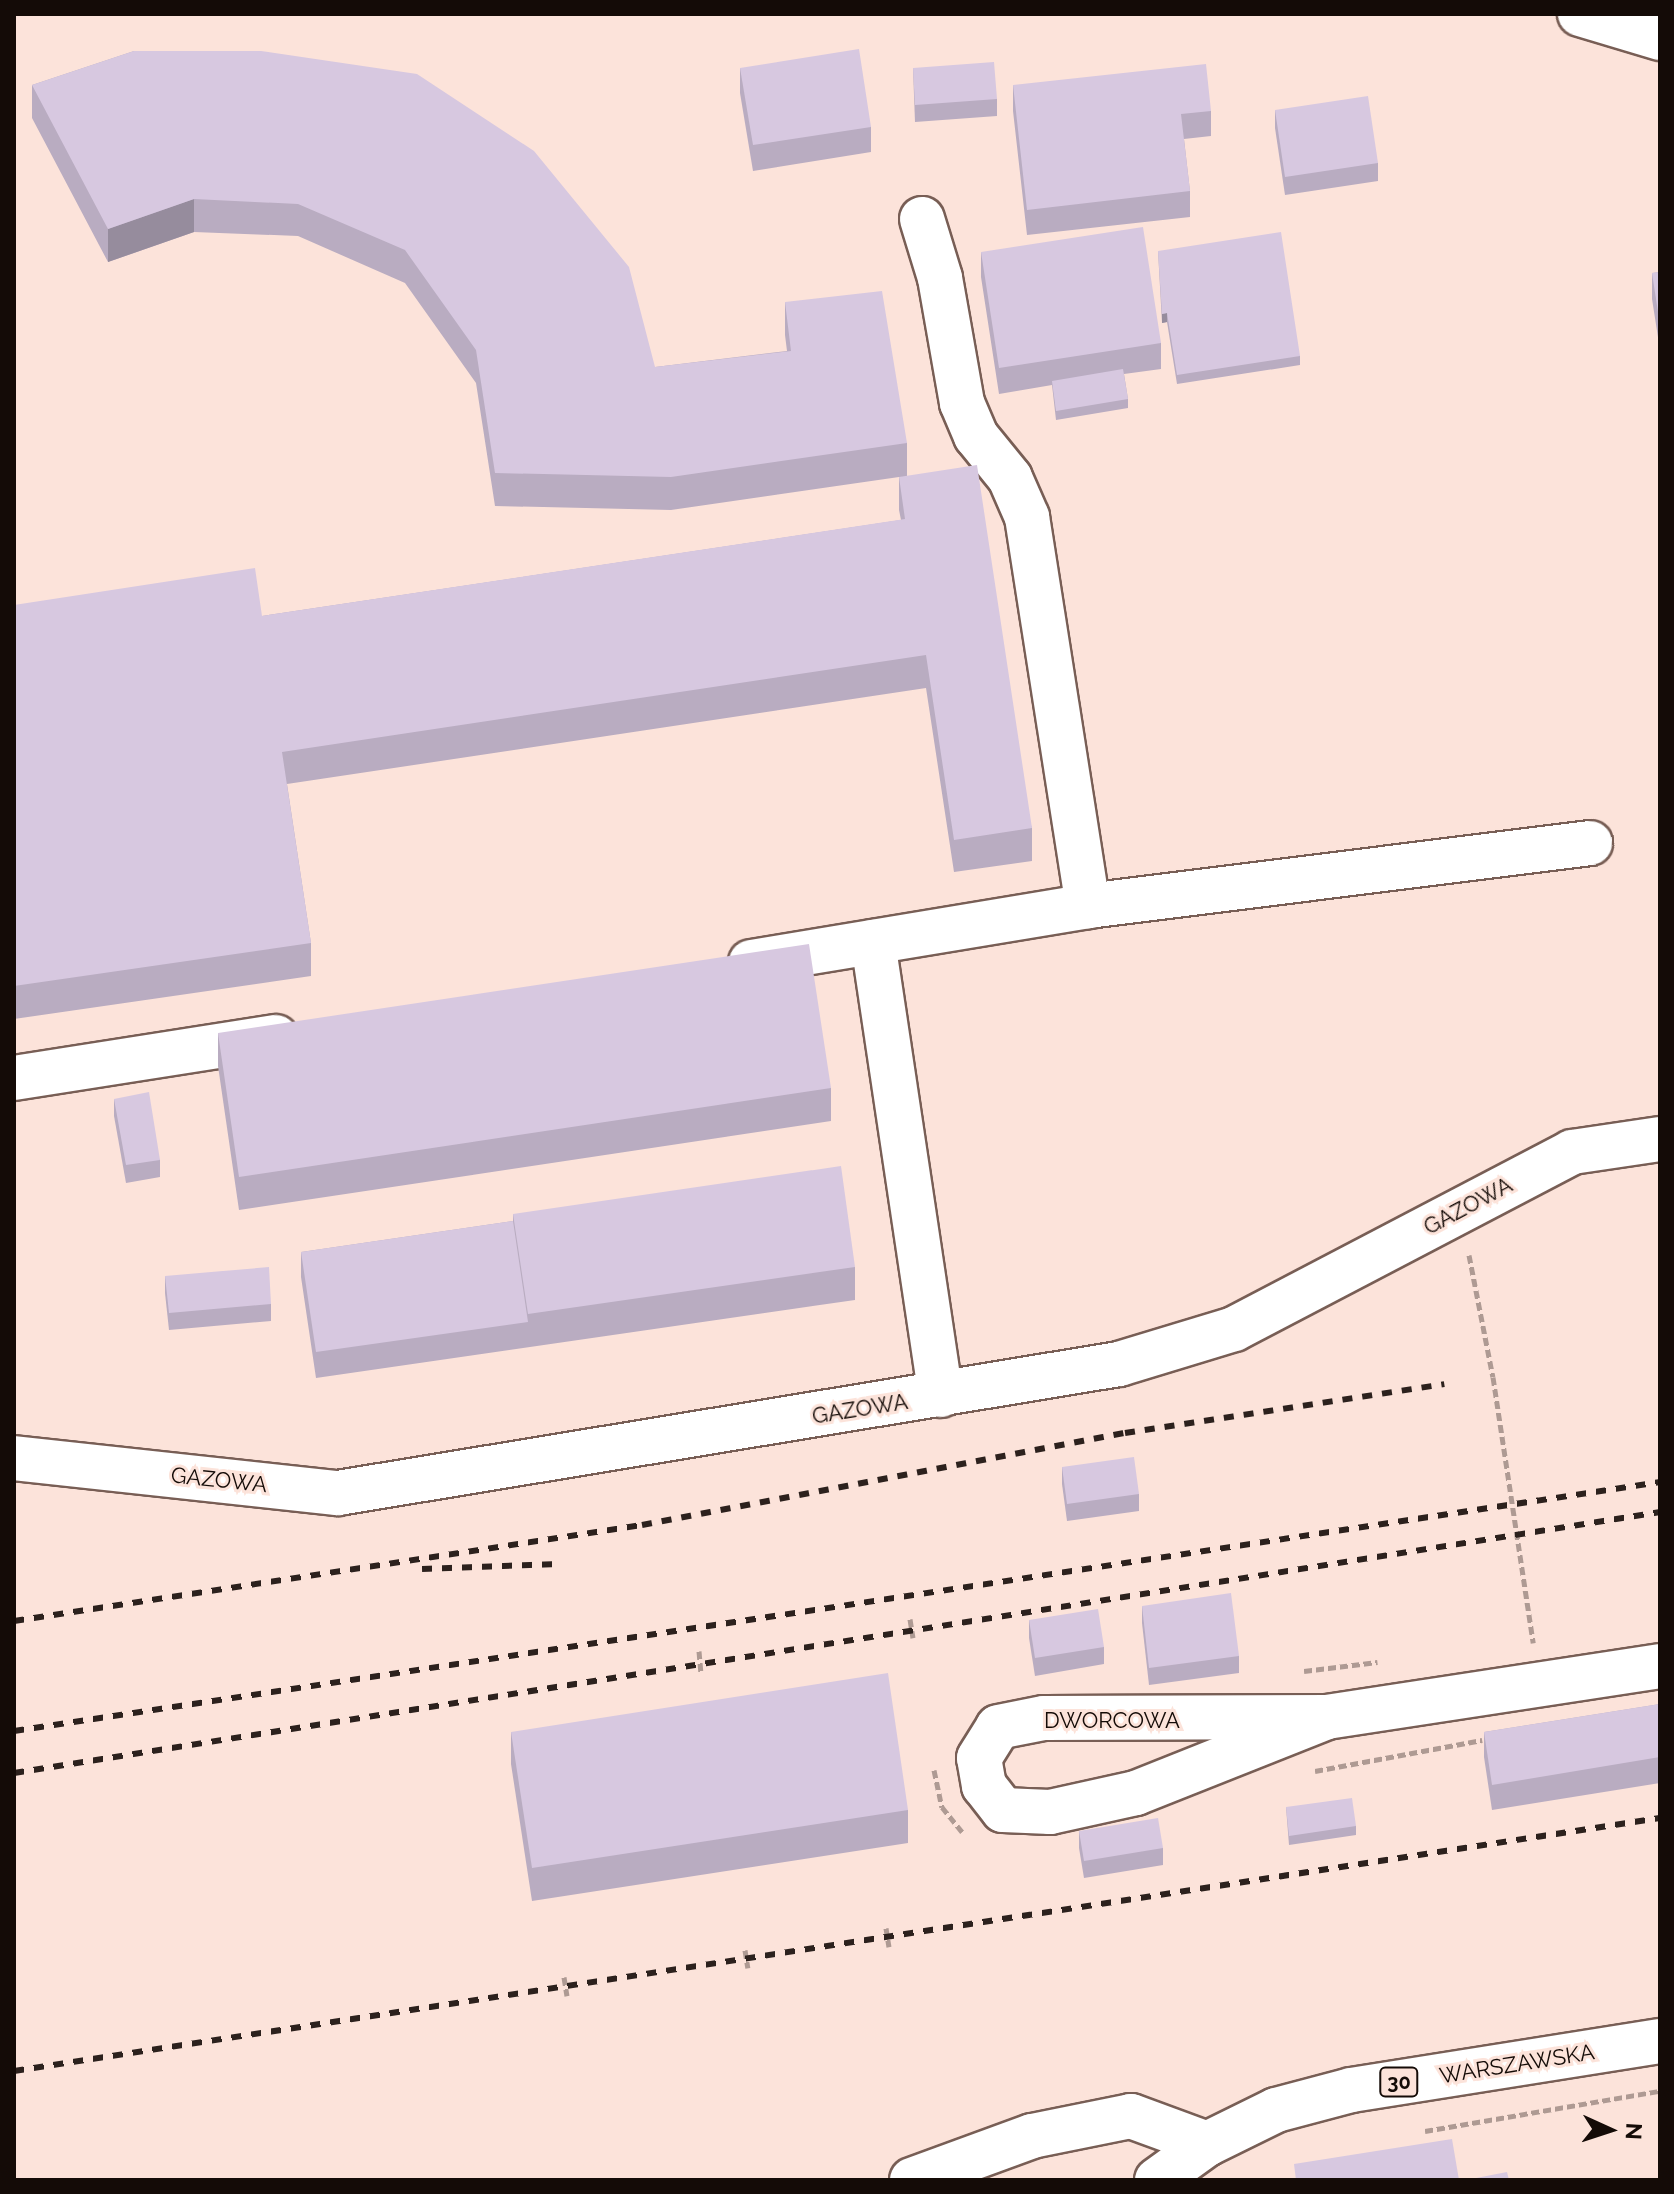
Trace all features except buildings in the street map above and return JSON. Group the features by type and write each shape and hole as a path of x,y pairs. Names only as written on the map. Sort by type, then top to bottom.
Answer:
{"street":[{"path":"1580,14 1660,38"},
{"path":"922,219 940,278 962,403 976,436 1010,478 1027,517 1088,906"},
{"path":"716,967 1088,906 1590,843"},
{"path":"873,942 941,1395"},
{"path":"14,1078 311,1031"},
{"name":"GAZOWA","path":"14,1458 338,1493 1119,1364 1234,1329 1572,1152 1660,1139"},
{"name":"DWORCOWA","path":"1327,1717 1136,1793 1050,1812 1003,1810 984,1786 979,1758 998,1727 1044,1718 1327,1717 1660,1666"},
{"name":"WARSZAWSKA","path":"1157,2180 1207,2144 1276,2110 1351,2090 1660,2041"},
{"path":"912,2180 1032,2136 1131,2116 1207,2144"}],"path":[{"path":"1455,1213 1477,1282 1533,1644"},
{"path":"910,1619 913,1638"},
{"path":"699,1651 701,1672"},
{"path":"886,1928 889,1947"},
{"path":"745,1950 748,1968"},
{"path":"564,1977 567,1996"},
{"path":"1425,2131 1660,2091"}],"railway":[{"path":"14,1621 642,1525 1125,1433 1444,1384"},
{"path":"14,1731 1660,1482"},
{"path":"14,1773 1660,1512"},
{"path":"422,1569 559,1564"},
{"path":"14,2071 1660,1818"}]}
